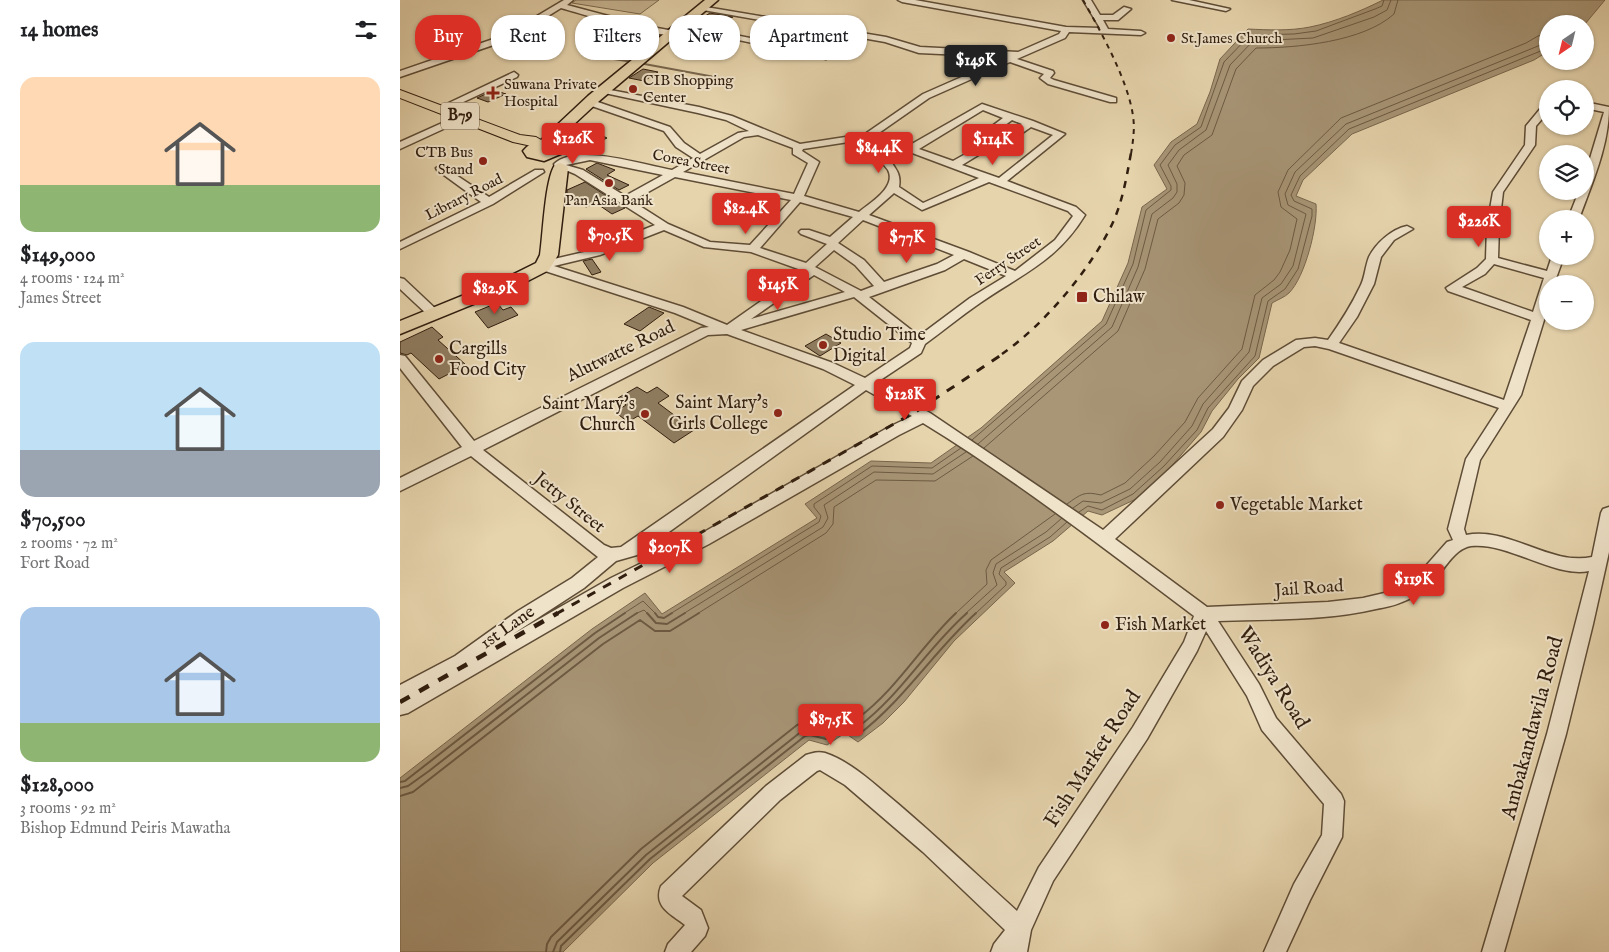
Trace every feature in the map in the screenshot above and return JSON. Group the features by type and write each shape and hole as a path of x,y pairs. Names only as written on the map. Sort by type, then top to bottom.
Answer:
{"highway":[{"path":"696,15 708,4"},
{"path":"400,328 512,282 538,265 540,243 548,208 546,158 575,116 589,102 669,38"}],"main road":[{"name":"B79","path":"400,94 518,139 546,158"}],"street":[{"path":"400,74 508,37 569,0"},
{"path":"902,0 1066,29 1141,32"},
{"path":"1087,0 1105,30"},
{"path":"1176,0 1226,8"},
{"path":"1214,7 1220,0"},
{"path":"708,4 886,40 919,50 1018,55"},
{"path":"561,6 584,10 660,33 669,32"},
{"path":"1097,16 1115,18 1127,10"},
{"path":"868,136 915,102 1062,36 1066,29"},
{"path":"1009,59 1050,73 1044,78 1052,82 1113,100"},
{"path":"441,109 514,75"},
{"name":"Ferry Street","path":"603,90 729,118 799,147 868,136 911,149 1072,209 1079,216 1066,238 1027,270 1015,275 973,302 919,342 916,350 866,384"},
{"path":"589,102 647,120 667,129 680,146 699,158"},
{"path":"911,149 982,107 1060,134 1000,182"},
{"path":"1594,107 1608,110 1594,162"},
{"path":"1537,318 1452,288 1481,271 1492,260 1493,226 1498,192 1530,145 1531,126 1539,116"},
{"path":"400,146 462,117"},
{"path":"983,148 979,140 1010,117"},
{"path":"954,165 983,148 995,147 1030,123"},
{"path":"626,200 741,135 759,132"},
{"path":"728,330 810,269 860,215 893,188 895,178 893,170 885,161 884,153 894,144"},
{"path":"753,249 798,198 814,162 797,152 799,147"},
{"name":"Corea Street","path":"546,158 570,160 590,157 798,198 860,215 965,254 1015,275"},
{"path":"546,158 575,169 664,226 708,245 753,249 810,269 858,294 919,342"},
{"name":"Library Road","path":"400,246 489,202 546,158"},
{"path":"442,168 489,202"},
{"path":"893,188 922,207 988,178"},
{"path":"538,265 596,253 664,226"},
{"path":"1331,346 1351,317 1368,284 1375,257 1390,238 1407,229"},
{"path":"805,232 832,244 854,257 871,272 881,287"},
{"path":"728,330 881,287 941,267 965,254"},
{"path":"1492,260 1539,278"},
{"path":"538,265 679,310 820,363 866,384 925,416 956,436 1084,525 1204,614"},
{"path":"400,282 434,314"},
{"path":"1539,312 1514,395 1473,458 1456,529 1462,543 1469,540 1492,541 1567,564 1580,566 1599,562"},
{"name":"Alutwatte Road","path":"400,485 706,331 728,330"},
{"path":"1103,540 1218,433 1235,410 1247,384 1268,363 1301,343 1315,342 1331,346 1508,406"},
{"name":"Jetty Street","path":"400,359 472,449 598,550 612,555 621,555 631,550 866,384"},
{"path":"400,702 617,583 703,540 894,431 925,416"},
{"name":"Ambakandawila Road","path":"1493,952 1560,725 1609,513"},
{"name":"Jail Road","path":"1204,614 1328,609 1372,603 1397,597 1422,582 1447,552 1462,543"},
{"name":"1st Lane","path":"400,702 461,662 524,616 578,583 612,555"},
{"name":"Fish Market Road","path":"1020,929 1046,874 1140,733 1192,646 1204,614"},
{"name":"Wadiya Road","path":"1204,614 1253,690 1269,724 1334,801 1332,837 1302,892 1276,952"},
{"path":"676,952 696,928 693,918 669,899 669,894 773,793 813,762 822,761 852,778 930,845 1020,929"},
{"path":"1002,952 1020,929"},
{"path":"1016,952 1020,929"}],"shaded area":[{"path":"576,0 659,0 640,14 572,3"}],"water":[{"path":"1383,0 1605,0 1592,15 1539,15 1539,57 1352,134 1303,180 1296,196 1316,204 1313,238 1305,264 1295,285 1287,294 1272,303 1259,358 1238,379 1212,411 1201,432 1168,470 1136,499 1102,515 1088,511 1053,541 1004,572 1015,583 954,641 904,702 883,723 858,742 845,733 827,745 809,740 653,863 563,952 400,952 400,778 592,629 645,593 662,614 817,518 805,504 871,461 931,463 981,428 1102,321 1128,263 1142,207 1167,189 1154,165 1171,142 1197,124 1210,92 1220,59 1248,29 1287,30 1310,27 1348,16"}],"building":[{"path":"643,69 658,72 644,81 629,78"},
{"name":"Suwana Private Hospital","path":"494,90 506,94 488,102 477,98"},
{"path":"584,127 607,138 580,151 577,132"},
{"path":"597,163 615,170 607,175 629,185 619,190 586,169"},
{"path":"585,182 625,208 612,214 596,203 586,207 567,194 567,190"},
{"path":"625,231 627,234 602,245 598,241"},
{"path":"592,259 601,272 592,275 583,261"},
{"path":"497,303 503,310 511,307 518,315 488,328 475,312"},
{"path":"649,307 664,313 640,331 624,324"},
{"name":"Cargills Food City","path":"432,327 443,337 438,340 466,365 439,379 411,353 407,355 400,353 400,342"},
{"name":"Studio Time Digital","path":"826,334 841,343 820,356 805,346"},
{"name":"Saint Mary's Church","path":"637,387 647,393 657,387 669,396 658,403 694,430 674,443 638,416 628,422 615,412 626,405 618,398"}],"waterway":[{"path":"620,60 633,62"},
{"path":"639,63 731,80"}],"railway":[{"path":"1083,0 1113,56 1126,87 1134,121 1131,154"},
{"path":"1002,354 1018,342 1050,311 1066,294 1094,257 1117,212 1131,153"},
{"path":"556,614 917,411 1004,353"},
{"path":"400,702 558,613"}],"place":[{"name":"St.James Church","path":"1171,38"},
{"name":"CIB Shopping Center","path":"633,89"},
{"name":"Suwana Private Hospital","path":"493,93"},
{"name":"CTB Bus Stand","path":"483,161"},
{"name":"Pan Asia Bank","path":"609,183"},
{"name":"Chilaw","path":"1082,297"},
{"name":"Studio Time Digital","path":"823,345"},
{"name":"Cargills Food City","path":"439,359"},
{"name":"Saint Mary's Girls College","path":"778,413"},
{"name":"Saint Mary's Church","path":"645,414"},
{"name":"Vegetable Market","path":"1220,505"},
{"name":"Fish Market","path":"1105,625"}]}
